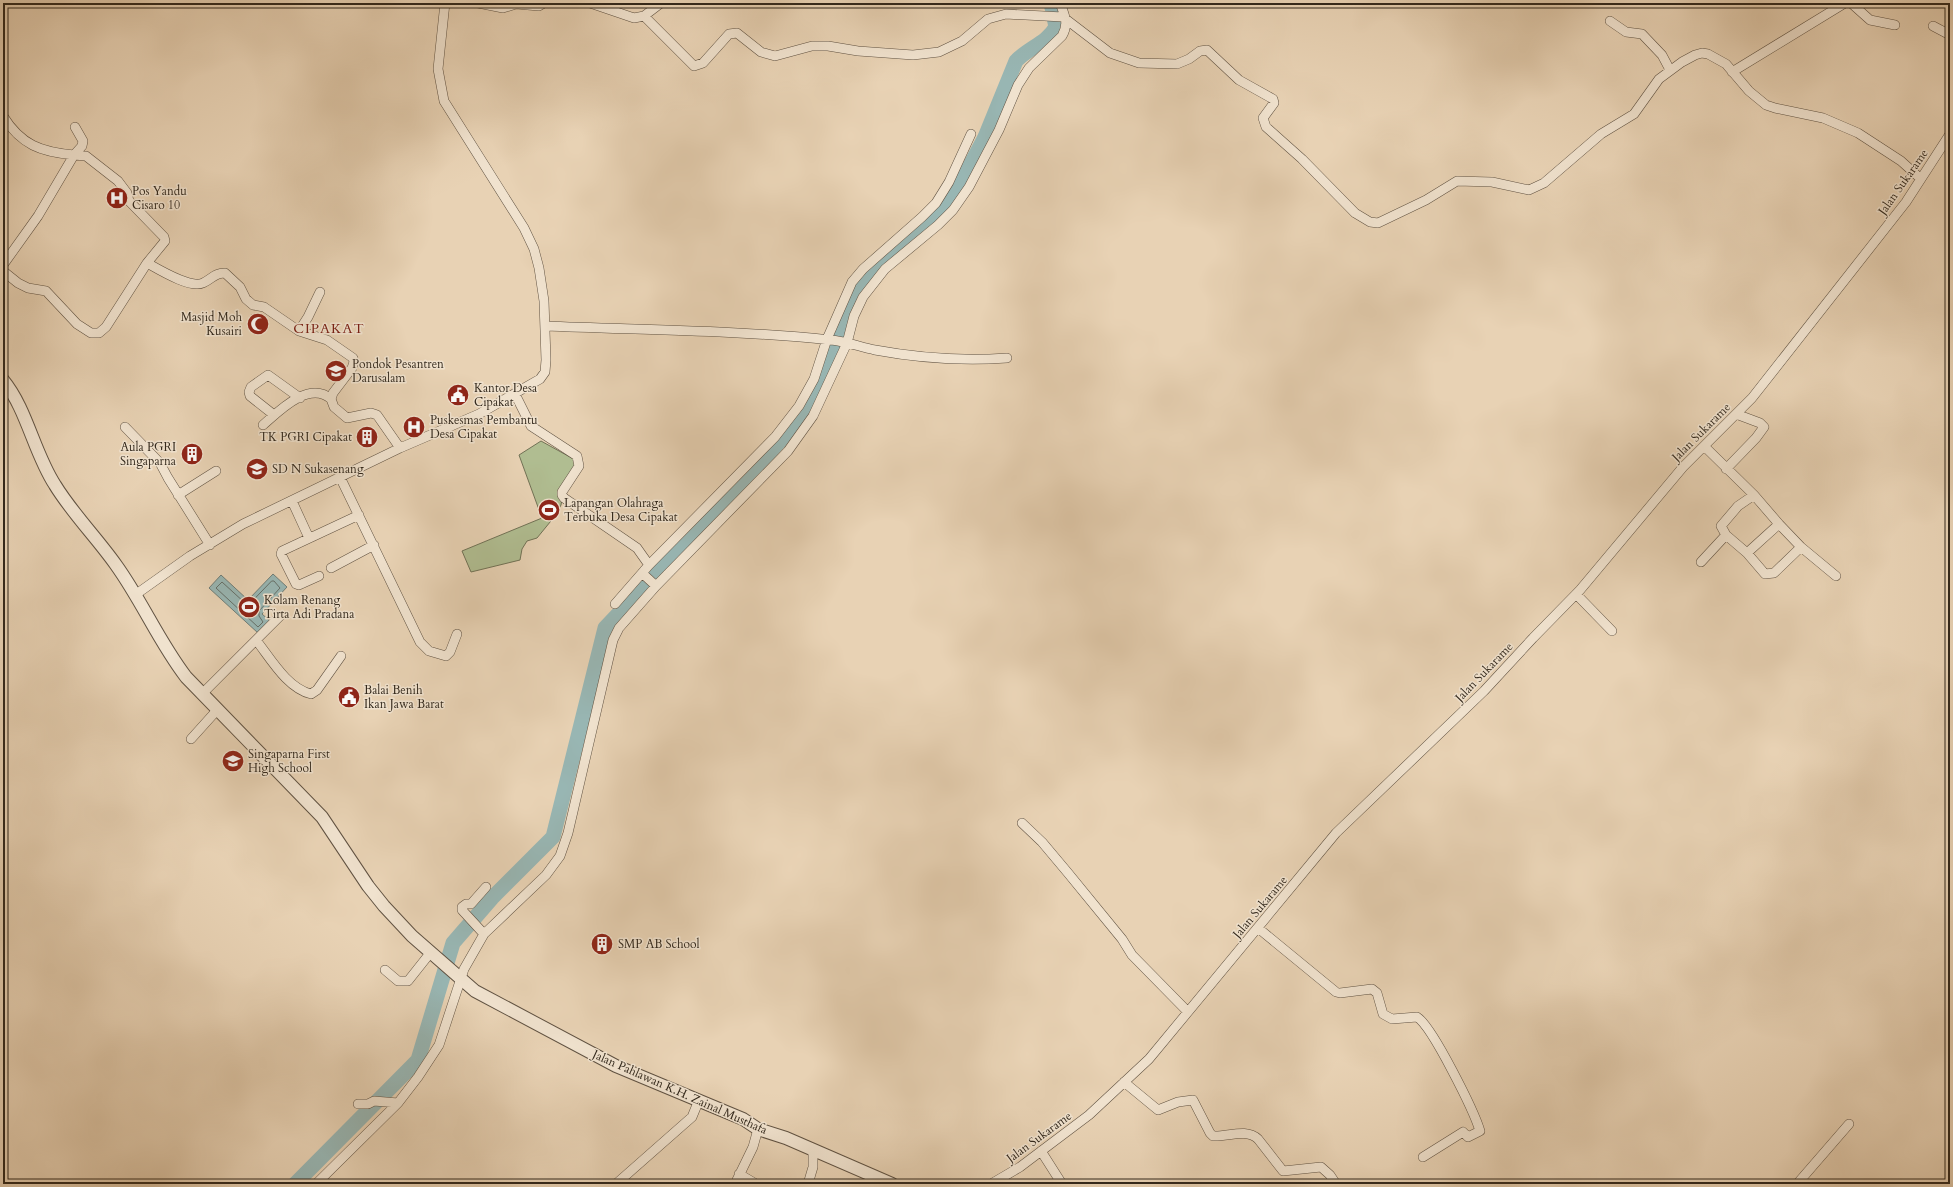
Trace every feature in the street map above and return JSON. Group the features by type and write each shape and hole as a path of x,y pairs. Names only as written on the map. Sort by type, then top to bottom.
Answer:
{"street":[{"path":"478,3 503,8 517,4 539,6 544,3"},
{"path":"590,3 630,17 641,18 661,3"},
{"path":"316,1184 418,1078 439,1045 458,976 464,969 484,934 546,875 560,856 568,833 613,640 619,628 655,584 788,451 813,416 845,342 854,316 871,285 885,269 938,225 953,210 969,187 999,130 1018,85 1029,68 1062,36 1065,30 1060,3"},
{"path":"1732,72 1845,3"},
{"path":"1851,3 1868,20 1895,25"},
{"path":"135,595 190,556 243,524 400,448 479,414 536,382 544,372 546,360 546,326 542,282 534,249 524,228 444,101 438,69 442,21 445,5"},
{"path":"644,16 694,66 703,63 729,34 733,33 737,34 761,52 775,56 812,46 828,46 858,51 913,55 939,52 962,41 988,19 1006,14 1063,18 1110,53 1139,63 1177,64 1189,59 1200,51 1207,50 1239,80 1273,99 1274,103 1263,118 1266,127 1302,159 1355,212 1370,222 1378,223 1426,200 1457,181 1492,182 1529,190 1544,183 1602,134 1634,114 1659,79 1670,70 1695,55 1702,53 1708,54 1726,64 1732,72 1766,104 1775,108 1823,118 1858,133 1901,161 1921,179"},
{"path":"1610,21 1626,32 1642,34 1662,55 1670,70"},
{"path":"1933,26 1950,34"},
{"path":"3,116 11,130 23,140 37,148 86,156 118,181 128,193 129,201 164,236 165,241 147,263 106,327 99,333 91,333 76,324 46,291 28,288 18,283 3,271"},
{"path":"3,264 38,216 74,155 82,146 83,141 75,127"},
{"path":"615,604 643,574 649,565 775,437 799,406 814,379 852,282 863,269 936,203 949,182 970,134"},
{"name":"Jalan Sukarame","path":"991,1184 1020,1167 1089,1115 1149,1059 1336,833 1484,692 1532,638 1576,594 1683,467 1752,398 1906,202 1950,134"},
{"path":"147,263 195,285 202,284 217,273 225,273 240,287 246,300 253,306 264,307 299,331 327,340 353,358 354,362 352,368 333,393 331,399 334,408 347,418 353,418 371,413 376,415 400,448"},
{"path":"299,331 308,317 320,292"},
{"path":"546,326 724,332 829,340 845,342 875,350 941,358 984,360 1007,358"},
{"path":"274,415 250,396 249,392 251,387 268,374 300,398"},
{"name":"Jalan Pahlawan K.H. Zainal Musthafa","path":"3,380 15,400 44,466 55,486 116,565 169,655 186,678 322,817 368,886 384,906 434,955 475,991 616,1066 743,1119 758,1129 813,1150 892,1184"},
{"path":"263,425 274,415 300,398 315,393 331,399"},
{"path":"515,394 531,426 578,456 579,466 562,492 564,498 636,548 649,565"},
{"path":"1726,469 1756,438 1764,427 1760,423 1736,414"},
{"path":"125,427 156,458 210,545"},
{"path":"1704,446 1754,495 1800,547 1836,576"},
{"path":"178,495 216,471"},
{"path":"340,477 420,642 429,651 446,656 450,652 457,634"},
{"path":"1754,495 1738,506 1722,522 1721,526 1726,535 1747,553 1765,574 1774,573 1800,547"},
{"path":"292,501 309,538"},
{"path":"318,576 299,585 296,584 281,554 282,551 359,515"},
{"path":"1747,553 1779,524"},
{"path":"1701,562 1726,535"},
{"path":"330,568 374,545"},
{"path":"643,574 655,584"},
{"path":"1576,594 1612,632"},
{"path":"202,694 280,616"},
{"path":"256,640 284,676 303,692 311,694 317,690 341,656"},
{"path":"191,739 218,709"},
{"path":"1022,823 1042,842 1068,873 1122,939 1132,955 1188,1012"},
{"path":"484,934 462,910 462,907 466,904 471,904 486,887"},
{"path":"1258,928 1336,992 1340,993 1372,989 1375,990 1379,996 1383,1014 1392,1019 1417,1017 1427,1028 1449,1064 1480,1131 1469,1137 1463,1132 1423,1157"},
{"path":"385,970 398,981 408,981 434,955"},
{"path":"1124,1082 1158,1110 1178,1102 1193,1100 1209,1132 1213,1136 1247,1134 1253,1136 1283,1171 1292,1171 1304,1168 1310,1169 1319,1166 1330,1175 1336,1184"},
{"path":"616,1184 692,1117 699,1100"},
{"path":"358,1104 368,1104 374,1101 393,1103"},
{"path":"1797,1184 1850,1124"},
{"path":"735,1184 753,1147 758,1129"},
{"path":"808,1184 812,1167 813,1150"},
{"path":"1041,1151 1062,1184"},
{"path":"740,1174 756,1184"}],"green space":[{"name":"Lapangan Olahraga Terbuka Desa Cipakat","path":"541,441 579,462 563,493 561,505 555,516 537,538 527,541 522,549 520,560 471,572 462,551 542,518 519,455"}],"water":[{"name":"Kolam Renang Tirta Adi Pradana","path":"273,574 287,587 262,614 270,621 258,633 209,588 221,575 248,600"}],"waterway":[{"path":"295,1184 418,1060 453,943 492,898 553,837 605,628 732,494 810,408 850,300 859,284 871,269 945,208 955,194 985,137 1016,61 1048,37 1056,27 1051,3"}],"place":[{"name":"Pos Yandu Cisaro 10","path":"117,198"},
{"name":"Masjid Moh Kusairi","path":"258,324"},
{"name":"Pondok Pesantren Darusalam","path":"336,371"},
{"name":"Kantor Desa Cipakat","path":"458,395"},
{"name":"Puskesmas Pembantu Desa Cipakat","path":"414,427"},
{"name":"TK PGRI Cipakat","path":"367,437"},
{"name":"Aula PGRI Singaparna","path":"192,454"},
{"name":"SD N Sukasenang","path":"257,469"},
{"name":"Lapangan Olahraga Terbuka Desa Cipakat","path":"549,510"},
{"name":"Kolam Renang Tirta Adi Pradana","path":"249,607"},
{"name":"Balai Benih Ikan Jawa Barat","path":"349,697"},
{"name":"Singaparna First High School","path":"233,761"},
{"name":"SMP AB School","path":"602,944"}],"district":[{"name":"CIPAKAT","path":"329,328"}]}
